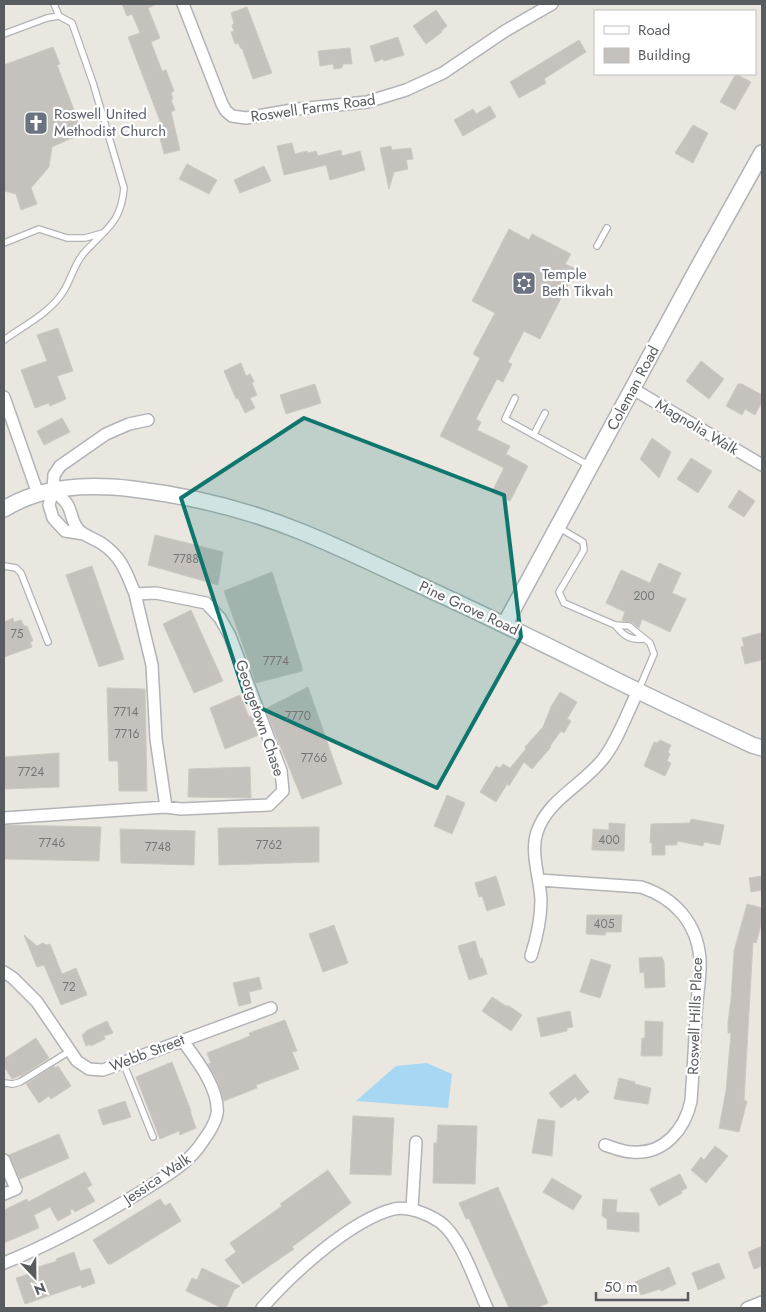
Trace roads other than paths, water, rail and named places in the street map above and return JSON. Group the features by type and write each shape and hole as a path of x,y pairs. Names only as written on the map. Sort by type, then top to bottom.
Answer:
{"main road":[{"name":"Coleman Road","path":"505,624 762,153"},
{"name":"Pine Grove Road","path":"4,509 38,494 84,486 102,486 166,493 234,509 301,531 505,624 638,691 762,748"}],"street":[{"name":"Roswell Farms Road","path":"183,4 222,104 232,116 246,118 298,109 367,102 406,90 443,73 505,31 552,4"},
{"name":"Magnolia Walk","path":"633,388 762,465"},
{"path":"4,398 38,494"},
{"path":"84,534 65,530 53,518 49,505 54,475 60,466 106,434 129,424 148,420"},
{"path":"53,490 68,506 71,518 77,528 102,544 122,562 135,594 152,665 156,740 166,807"},
{"name":"Georgetown Chase","path":"4,818 166,807 181,809 269,805 283,792 281,771 230,636 220,618 206,603 156,593 135,594"},
{"path":"531,956 540,919 539,880 534,848 536,834 541,822 552,806 604,758 638,691"},
{"name":"Roswell Hills Place","path":"539,880 641,887 654,891 665,897 682,913 695,935 700,959 691,1101 688,1114 677,1134 655,1149 631,1152 605,1146"},
{"name":"Webb Street","path":"4,972 14,978 37,1002 77,1061 89,1069 103,1070 271,1008"},
{"name":"Jessica Walk","path":"4,1263 43,1247 98,1218 175,1171 200,1147 216,1117 216,1101 202,1067 182,1040"},
{"path":"412,1209 416,1142"},
{"path":"4,1160 16,1189 4,1194"},
{"path":"262,1308 281,1286 318,1253 365,1221 395,1209 412,1209 440,1222 455,1238 487,1308"},
{"path":"747,1308 762,1302"}],"lane":[{"path":"54,4 59,16"},
{"path":"4,34 47,18 59,16 72,23 93,83 124,188 123,203 118,215 82,256 63,293 48,309 4,340"},
{"path":"598,246 607,228"},
{"path":"4,243 39,229 67,238 85,238 105,232"},
{"path":"515,398 505,419 591,466"},
{"path":"534,434 545,412"},
{"path":"558,527 583,542 584,550 559,592 564,603 615,625 629,626 650,643 654,654 638,691"},
{"path":"4,566 16,568 21,573 48,642"},
{"path":"615,625 632,640 644,639"},
{"path":"4,1083 13,1084 20,1082 70,1051"},
{"path":"123,1062 152,1137"}],"water":[{"path":"427,1063 452,1074 448,1108 356,1101 396,1066"}],"place":[{"name":"Roswell United Methodist Church","path":"36,123"},
{"name":"Temple Beth Tikvah","path":"524,283"}]}
